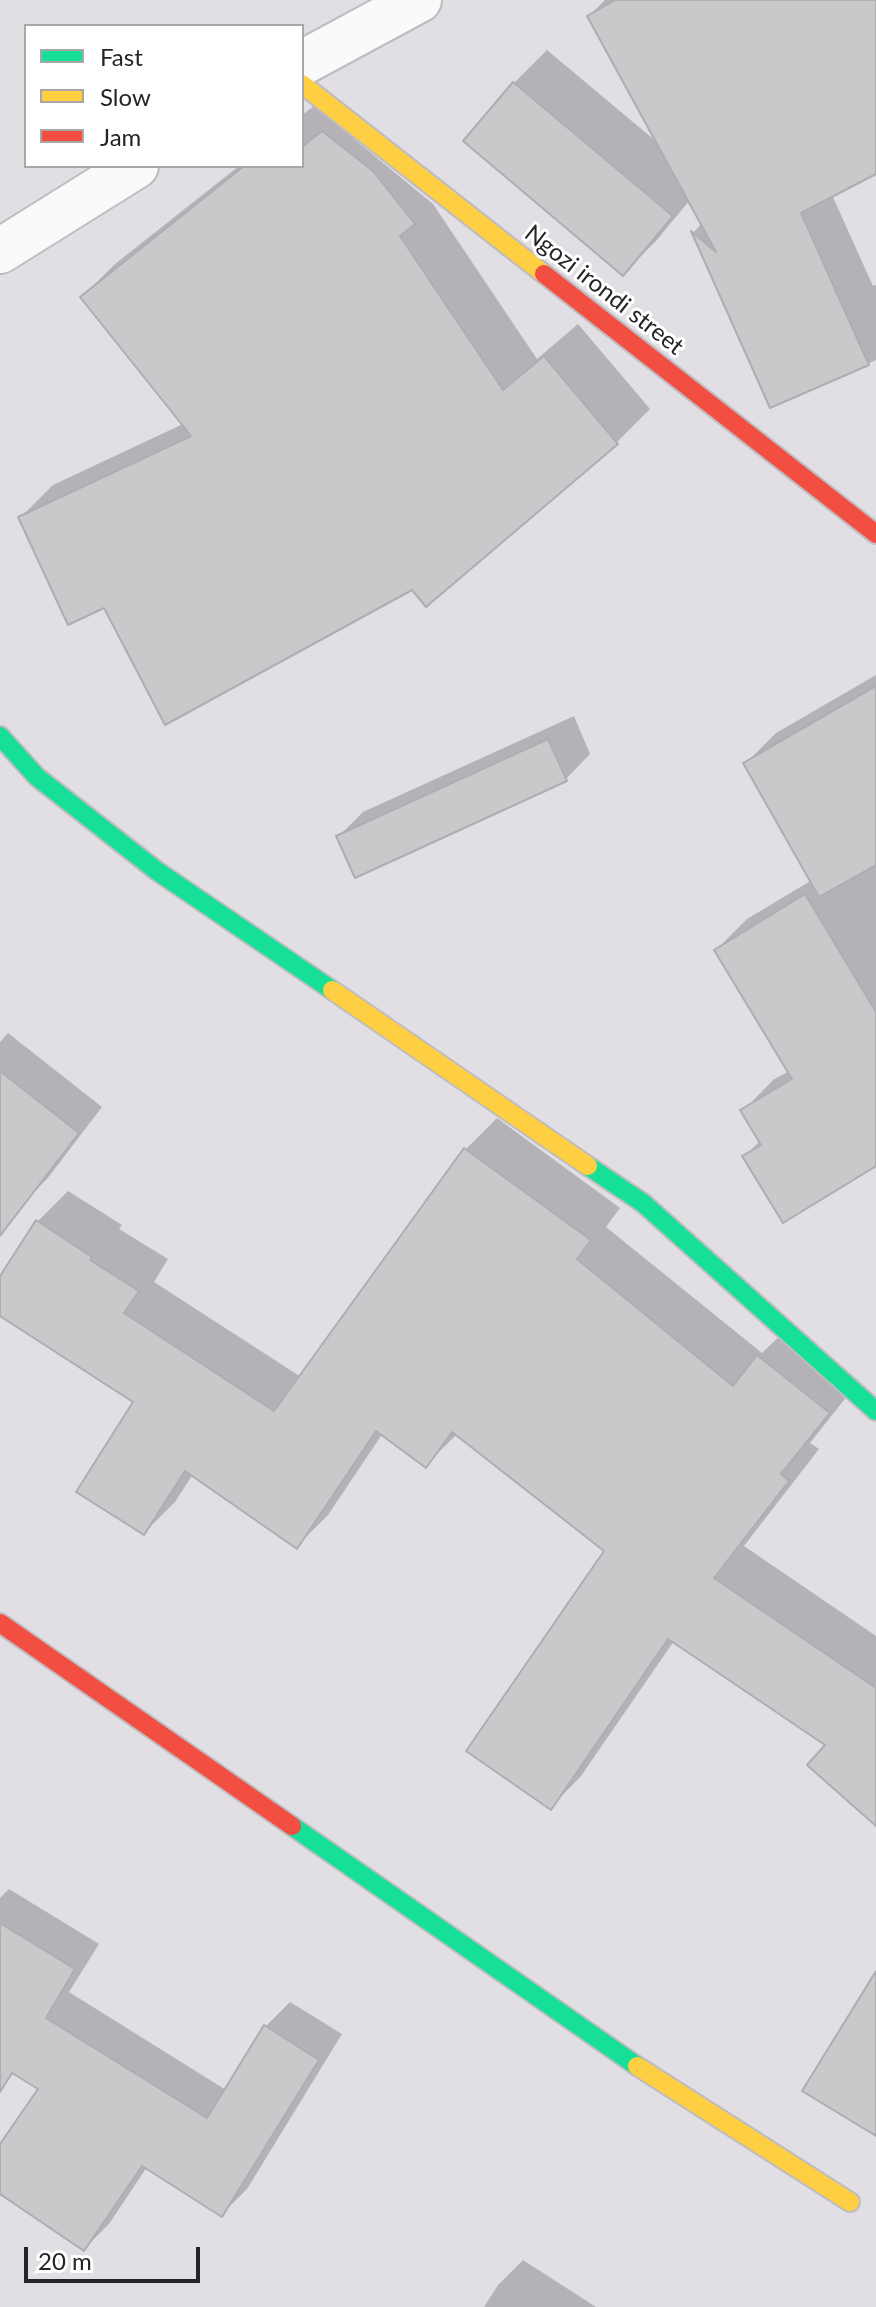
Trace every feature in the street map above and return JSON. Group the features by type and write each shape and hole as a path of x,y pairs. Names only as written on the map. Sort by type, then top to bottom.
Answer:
{"street":[{"path":"304,62 419,0"},
{"name":"Ngozi irondi street","path":"304,86 876,534"},
{"path":"0,251 133,168"},
{"path":"0,736 37,777 157,871 643,1203 876,1411"},
{"path":"0,1623 621,2055 850,2202"}],"building":[{"path":"615,0 876,0 876,174 801,213 869,365 770,408 691,231 716,252 587,16"},
{"path":"513,82 673,216 623,276 463,141"},
{"path":"322,131 373,171 415,224 400,236 503,390 544,356 618,444 426,607 412,590 165,725 104,608 68,625 18,517 191,436 80,297 241,168 304,168 304,145"},
{"path":"876,686 876,865 819,897 743,763"},
{"path":"548,739 567,781 355,878 336,836"},
{"path":"805,894 876,1012 876,1166 783,1223 742,1156 761,1145 740,1110 792,1079 714,950"},
{"path":"0,1071 79,1133 0,1236"},
{"path":"464,1148 591,1240 577,1259 733,1386 757,1355 830,1413 781,1474 789,1481 714,1578 876,1688 876,1826 807,1765 825,1745 668,1639 551,1810 466,1751 604,1551 452,1432 426,1468 376,1431 297,1549 185,1471 144,1535 76,1492 133,1402 0,1316 0,1276 36,1220 139,1291 124,1313 274,1411"},
{"path":"0,1923 75,1969 46,2018 207,2118 264,2025 319,2060 222,2217 142,2166 84,2251 0,2194 0,2144 38,2089 12,2073 0,2092"},
{"path":"876,1971 876,2136 802,2091"}],"traffic: fast":[{"path":"0,736 37,777 157,871 332,990"},
{"path":"588,1166 643,1203 876,1411"},
{"path":"292,1826 637,2066"}],"traffic: slow":[{"path":"304,86 544,274"},
{"path":"332,990 588,1166"},
{"path":"637,2066 850,2202"}],"traffic: jam":[{"path":"544,274 876,534"},
{"path":"0,1623 292,1826"}]}
